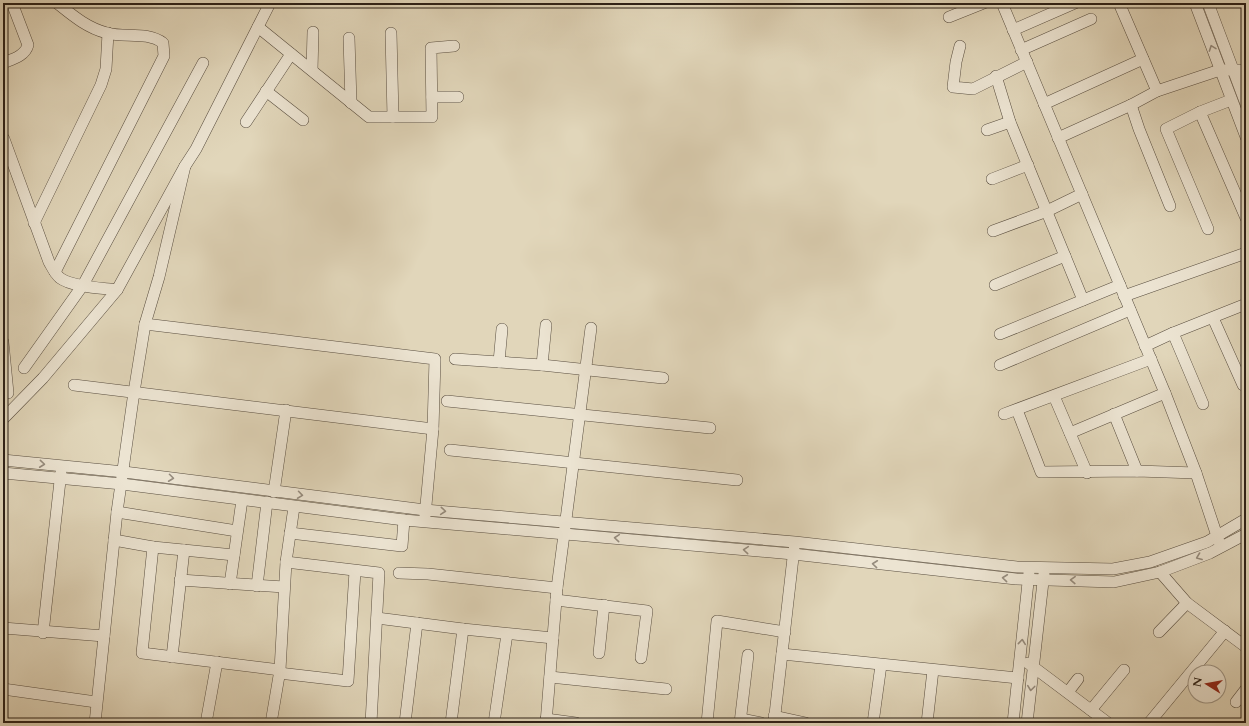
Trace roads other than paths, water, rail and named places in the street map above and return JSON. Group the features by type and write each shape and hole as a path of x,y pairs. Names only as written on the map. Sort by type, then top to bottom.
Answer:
{"street":[{"path":"3,63 22,55 26,51 28,45 12,3"},
{"path":"55,272 164,56 163,43 158,39 149,36 108,33 91,28 57,3"},
{"path":"3,420 26,396 117,290 185,166 196,150 270,3"},
{"path":"949,17 984,3"},
{"path":"1002,3 1165,393 1196,473 1221,548"},
{"path":"1013,30 1075,3"},
{"path":"1119,3 1157,91"},
{"path":"1195,3 1246,137"},
{"path":"1208,3 1246,104"},
{"path":"1021,50 1091,19"},
{"path":"258,27 369,117 432,118 431,48 454,46"},
{"path":"312,70 313,32"},
{"path":"34,223 101,85 106,69 108,33"},
{"path":"391,33 393,117"},
{"path":"349,38 351,103"},
{"path":"960,46 956,62 953,87 973,89 1026,62"},
{"path":"246,122 291,54"},
{"path":"1044,104 1143,59"},
{"path":"24,368 83,285 203,63"},
{"path":"1058,138 1131,105 1157,91 1220,70 1246,70"},
{"path":"996,76 1010,122 1083,300"},
{"path":"266,91 303,120"},
{"path":"432,97 458,96"},
{"path":"1208,229 1166,129 1200,112 1231,100"},
{"path":"1131,105 1170,206"},
{"path":"1200,112 1246,218"},
{"path":"987,130 1010,122"},
{"path":"4,139 34,223 49,262 55,272 60,278 71,283 117,290"},
{"path":"992,179 1028,165"},
{"path":"95,723 114,540 134,392 145,324 159,277 185,166"},
{"path":"993,231 1047,211 1082,194"},
{"path":"1124,296 1246,252"},
{"path":"995,285 1065,256"},
{"path":"1000,334 1120,285"},
{"path":"1145,346 1173,333 1246,304"},
{"path":"1000,365 1130,310"},
{"path":"1213,318 1243,385"},
{"path":"145,324 435,359 432,429 424,522"},
{"path":"542,365 546,325"},
{"path":"576,723 546,721 557,588 575,463 591,328"},
{"path":"499,362 502,329"},
{"path":"1173,333 1203,404"},
{"path":"3,342 6,393 26,396"},
{"path":"455,359 542,365 663,378"},
{"path":"1004,414 1151,359"},
{"path":"74,384 432,429"},
{"path":"1070,433 1165,393"},
{"path":"1054,396 1087,472"},
{"path":"447,401 580,416 710,428"},
{"path":"274,492 286,410"},
{"path":"1018,410 1041,472 1137,471 1196,473"},
{"path":"1114,414 1137,471"},
{"path":"450,450 737,480"},
{"path":"3,460 124,472 425,510 567,521 795,542 1044,568 1113,570 1150,562 1195,546 1246,520"},
{"path":"43,632 61,466"},
{"path":"3,473 122,484 404,520 793,554 1029,579 1114,582 1160,572 1221,548 1246,534"},
{"path":"230,584 242,500"},
{"path":"257,586 267,502"},
{"path":"271,723 279,671 286,562 294,507"},
{"path":"118,512 237,531"},
{"path":"290,533 402,546 404,520"},
{"path":"114,540 184,550 234,555"},
{"path":"795,542 774,720 806,723"},
{"path":"153,546 142,653 348,681 355,571"},
{"path":"172,657 184,550"},
{"path":"286,562 379,573 371,723"},
{"path":"1013,723 1030,567"},
{"path":"1027,723 1044,568"},
{"path":"1160,572 1187,603 1246,648"},
{"path":"399,573 428,574 557,588"},
{"path":"180,580 284,588"},
{"path":"556,600 647,611 641,658"},
{"path":"1159,632 1187,603"},
{"path":"599,653 604,605"},
{"path":"377,618 463,630 553,638"},
{"path":"707,723 717,621 785,632"},
{"path":"405,723 417,623"},
{"path":"3,628 104,636"},
{"path":"451,723 463,630"},
{"path":"1149,723 1225,631"},
{"path":"494,723 508,634"},
{"path":"782,654 1018,678"},
{"path":"748,655 741,721 761,723"},
{"path":"1020,658 1034,666 1108,723"},
{"path":"206,723 217,662"},
{"path":"873,723 881,665"},
{"path":"927,723 933,670"},
{"path":"1091,710 1124,670"},
{"path":"550,677 666,689"},
{"path":"1068,692 1078,679"},
{"path":"3,689 96,702"},
{"path":"1236,702 1246,689"}]}
